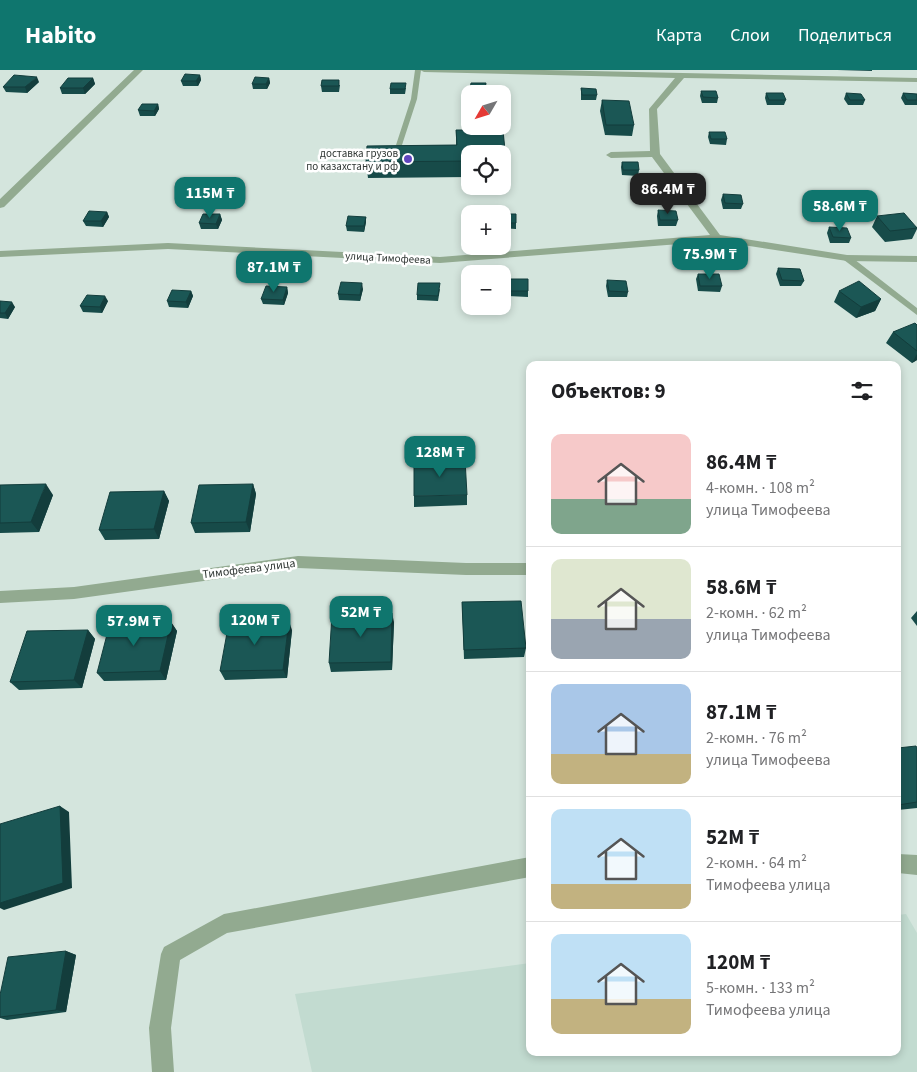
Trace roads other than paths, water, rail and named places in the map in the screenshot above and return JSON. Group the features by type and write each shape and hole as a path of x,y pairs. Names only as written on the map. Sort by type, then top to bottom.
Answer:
{"street":[{"path":"0,205 139,70"},
{"path":"424,70 607,72 680,76 917,80"},
{"path":"680,76 653,109 655,154 716,238"},
{"path":"611,155 655,154"},
{"name":"улица Тимофеева","path":"0,254 168,246 440,260 716,238 847,258 917,259"},
{"name":"Тимофеева улица","path":"0,597 74,593 298,562 466,569 526,569"},
{"path":"901,864 917,864"},
{"path":"163,1072 160,1028 171,954 224,924 526,868"}],"lane":[{"path":"399,145 414,99 418,70"},
{"path":"847,258 917,312"}],"place":[{"name":"доставка грузов по казахстану и рф","path":"408,159"}]}
